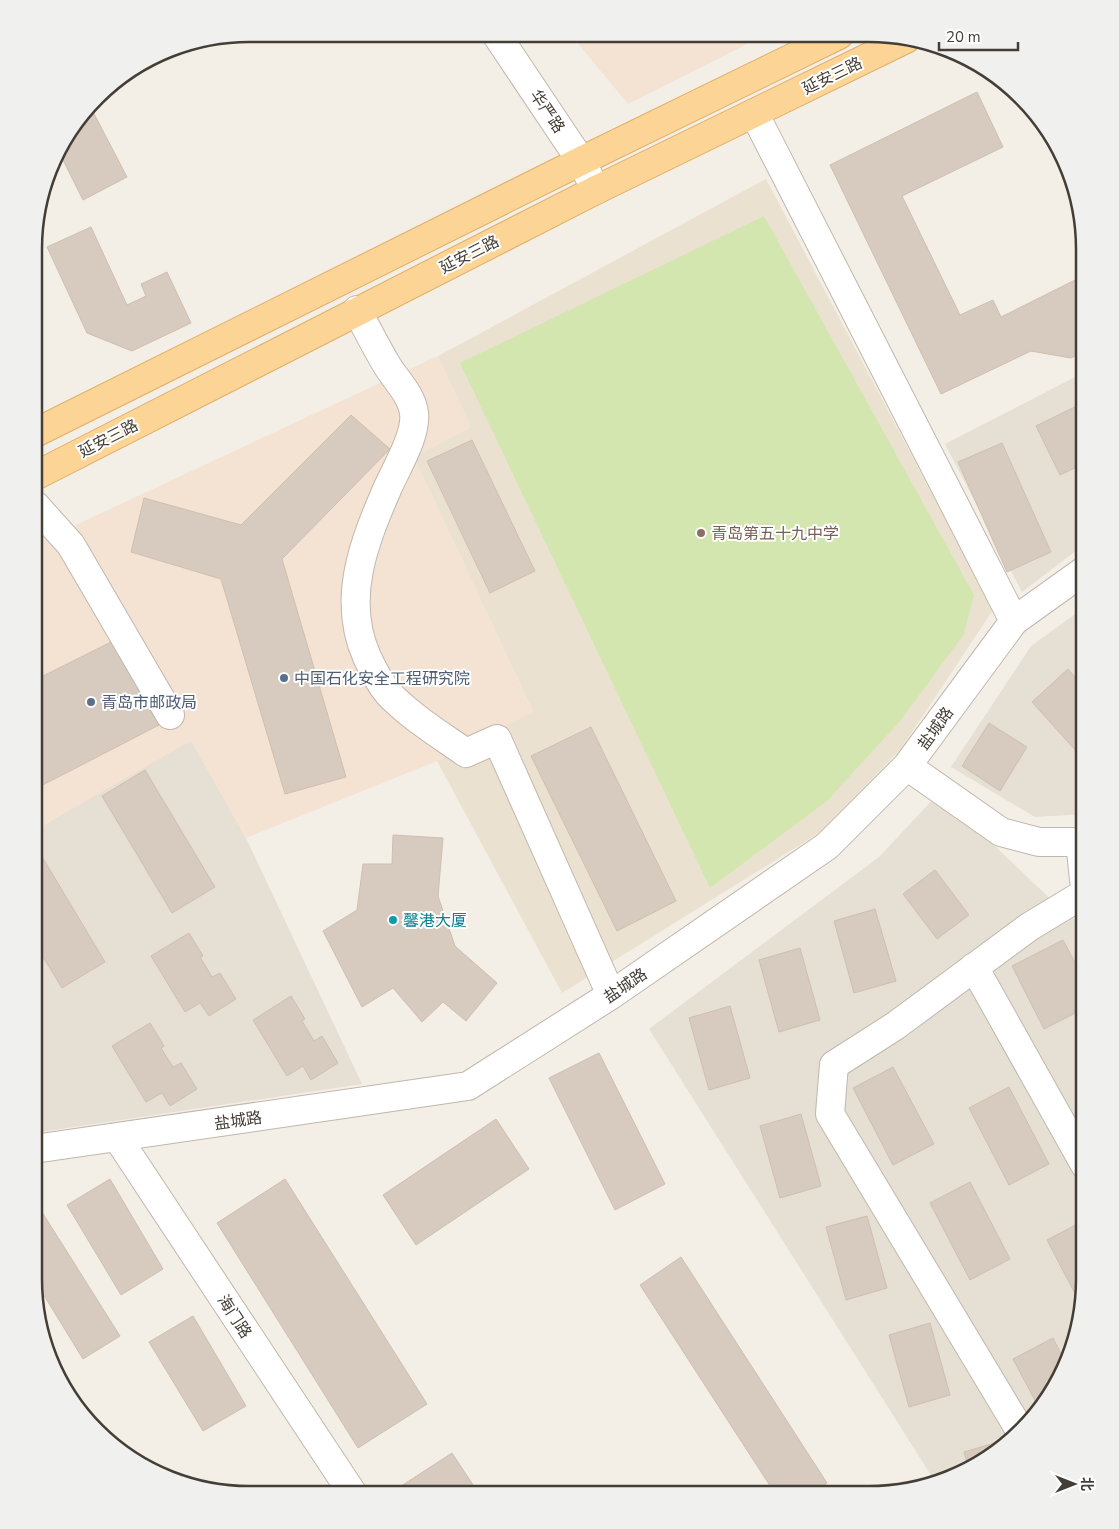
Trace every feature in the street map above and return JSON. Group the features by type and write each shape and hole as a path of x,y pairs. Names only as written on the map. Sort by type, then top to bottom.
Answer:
{"main road":[{"name":"延安三路","path":"42,430 581,161 827,42"},
{"name":"延安三路","path":"42,472 357,310 596,190 896,44"}],"street":[{"name":"华严路","path":"501,42 581,161 596,190"},
{"path":"754,113 1014,622"},
{"path":"357,310 387,366 411,402 414,412 414,422 406,446 387,488 359,562 355,593 355,619 362,646 374,673 388,692 415,718 466,753 497,739 611,995"},
{"path":"42,513 72,545 170,716"},
{"name":"盐城路","path":"42,1148 468,1086 611,995 827,846 907,766 1014,622 1076,577"},
{"path":"907,766 1001,832 1039,842 1076,842"},
{"path":"1017,1425 830,1114 834,1065 895,1026 1029,927 1076,898"},
{"path":"974,967 1076,1149"},
{"name":"海门路","path":"117,1137 348,1486"}],"shaded area":[{"path":"577,42 751,42 628,104"},
{"name":"青岛第五十九中学","path":"766,179 993,610 900,750 819,833 562,993 437,761 533,712 414,457 471,427 438,356"},
{"path":"438,356 471,427 414,457 533,713 437,761 246,838 191,741 42,826 42,541"},
{"path":"1076,377 1076,551 1022,592 945,444"},
{"path":"1076,614 1076,815 1035,817 951,767 1031,646"},
{"path":"191,740 246,838 362,1084 42,1132 42,826"},
{"path":"939,793 1059,907 1076,921 1076,1293 1073,1320 1061,1359 1049,1383 1034,1406 1016,1426 985,1452 949,1471 932,1477 649,1029 879,857"}],"green space":[{"name":"青岛第五十九中学","path":"764,216 974,595 964,634 901,720 827,801 710,888 460,363"}],"building":[{"path":"977,92 1003,147 902,196 960,315 993,300 1001,317 1076,280 1076,356 1071,358 1031,351 941,394 830,165"},
{"path":"94,113 127,177 83,200 63,160 77,134"},
{"path":"91,227 127,305 146,296 141,284 167,272 191,323 132,351 87,333 47,247"},
{"path":"1076,406 1076,467 1060,475 1036,426"},
{"name":"中国石化安全工程研究院","path":"351,415 390,449 282,559 346,777 285,794 221,579 131,552 144,498 241,525"},
{"path":"472,440 535,571 490,593 427,461"},
{"path":"1002,443 1051,552 1007,572 958,462"},
{"name":"青岛市邮政局","path":"115,640 159,725 42,785 42,676"},
{"path":"1068,669 1076,678 1076,751 1032,702"},
{"path":"989,723 1027,747 1000,791 962,766"},
{"path":"591,727 676,901 617,931 531,756"},
{"path":"145,770 215,887 172,913 102,796"},
{"name":"馨港大厦","path":"393,835 443,838 438,896 455,946 497,983 466,1021 443,1002 422,1022 393,988 362,1007 323,931 357,910 363,864 392,864"},
{"path":"42,857 105,962 62,988 42,955"},
{"path":"935,870 969,915 937,939 903,894"},
{"path":"875,909 896,981 854,993 834,921"},
{"path":"189,933 203,956 200,957 212,977 220,973 236,999 209,1016 200,1003 185,1012 151,956"},
{"path":"1063,940 1076,965 1076,1013 1044,1029 1012,966"},
{"path":"800,948 820,1020 779,1032 759,960"},
{"path":"291,996 305,1019 302,1021 314,1041 322,1036 338,1063 311,1080 303,1066 287,1076 253,1020"},
{"path":"730,1006 750,1078 709,1090 689,1018"},
{"path":"150,1023 164,1046 161,1048 173,1067 181,1063 197,1089 170,1106 162,1093 146,1102 112,1046"},
{"path":"599,1053 665,1184 615,1210 549,1078"},
{"path":"893,1067 934,1144 893,1165 853,1088"},
{"path":"1009,1087 1049,1164 1009,1185 969,1108"},
{"path":"801,1114 821,1186 780,1198 760,1126"},
{"path":"496,1119 529,1169 416,1245 383,1195"},
{"path":"110,1179 163,1269 121,1295 67,1205"},
{"path":"285,1179 427,1404 358,1448 217,1223"},
{"path":"970,1182 1010,1259 970,1280 930,1203"},
{"path":"42,1212 120,1336 83,1359 43,1294"},
{"path":"867,1216 887,1288 846,1300 826,1227"},
{"path":"1076,1225 1076,1295 1047,1240"},
{"path":"681,1257 827,1483 822,1486 770,1486 640,1285"},
{"path":"193,1316 246,1406 203,1431 149,1342"},
{"path":"930,1323 950,1395 909,1407 889,1335"},
{"path":"1053,1338 1062,1356 1049,1383 1036,1403 1013,1359"},
{"path":"998,1442 967,1462 964,1452"},
{"path":"452,1453 474,1486 401,1486"}],"place":[{"name":"青岛第五十九中学","path":"701,533"},
{"name":"中国石化安全工程研究院","path":"284,678"},
{"name":"青岛市邮政局","path":"91,702"},
{"name":"馨港大厦","path":"393,920"}]}
